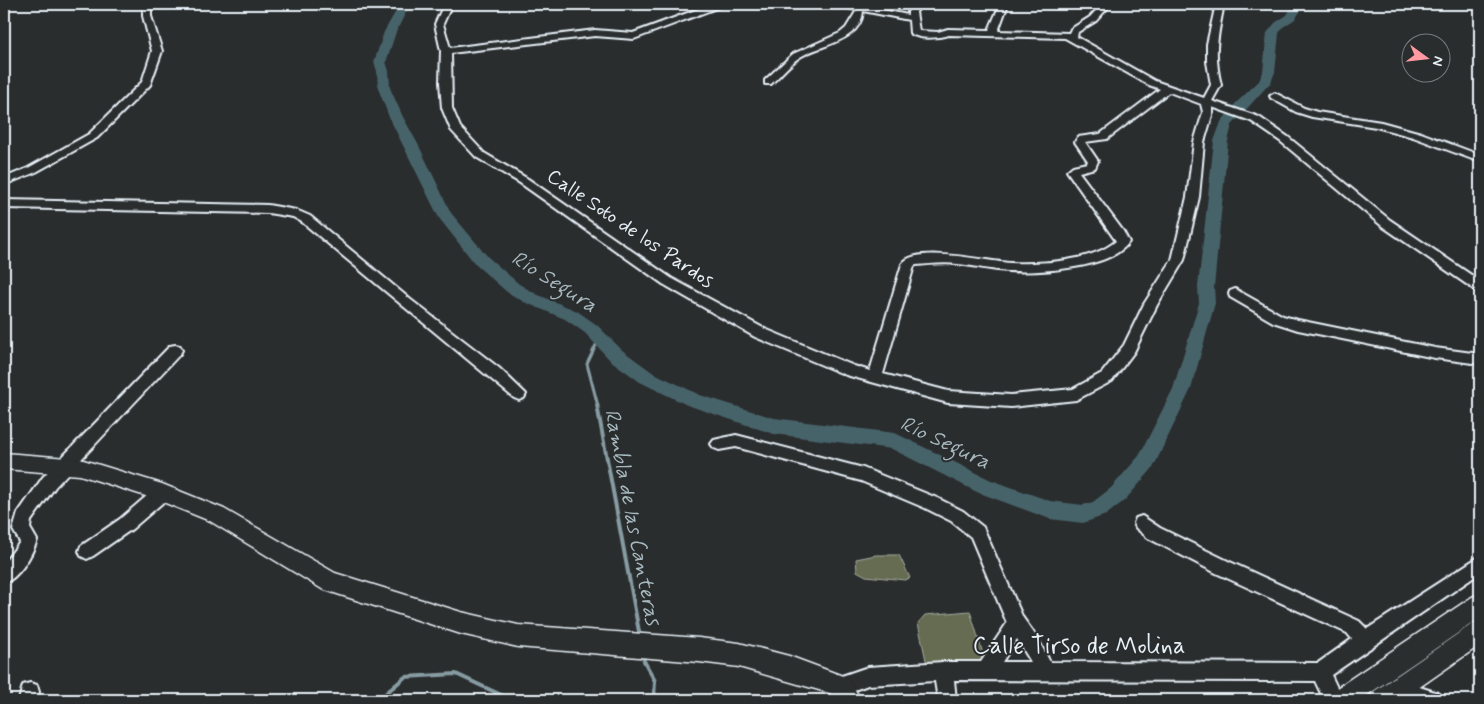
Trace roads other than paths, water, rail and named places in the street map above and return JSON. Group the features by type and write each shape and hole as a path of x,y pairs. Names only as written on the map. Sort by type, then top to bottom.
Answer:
{"main road":[{"path":"4,461 66,465 101,472 162,493 217,515 318,576 359,593 492,632 739,655 803,672 844,693"},
{"path":"1339,700 1480,605"},
{"path":"1390,695 1480,632"}],"street":[{"path":"4,182 32,170 93,136 148,84 157,51 147,16 147,4"},
{"name":"Calle Soto de los Pardos","path":"448,4 439,24 446,51 445,82 447,108 455,128 480,155 524,181 667,281 760,333 851,371 948,396 1011,401 1076,394 1108,377 1129,348 1151,304 1178,260 1193,197 1199,142 1216,85 1209,58 1211,37 1220,4"},
{"path":"446,51 595,33 634,36 720,4"},
{"path":"841,4 912,18"},
{"path":"918,4 912,12 915,33 938,35 948,32 1067,35 1137,75 1167,88 1252,118 1284,139 1386,223 1480,286"},
{"path":"992,34 1004,4"},
{"path":"1072,37 1074,31 1093,20 1107,4"},
{"path":"768,82 800,53 845,35 855,26 859,12"},
{"path":"875,377 908,264 913,261 951,259 1009,267 1033,266 1084,261 1111,253 1120,246 1123,242 1119,234 1072,171 1077,168 1091,166 1093,162 1080,142 1082,139 1103,137 1167,88"},
{"path":"1275,96 1308,112 1377,124 1480,159"},
{"path":"4,204 268,210 296,214 306,219 406,304 487,366 519,394"},
{"path":"1235,294 1278,319 1290,323 1394,345 1480,359"},
{"path":"4,574 26,549 28,540 21,530 24,518 49,482 175,350"},
{"path":"719,444 736,441 854,472 931,503 957,516 977,532 1017,624 1030,642 1045,671"},
{"path":"87,551 126,524 162,493"},
{"path":"1142,523 1154,532 1222,567 1353,627 1366,641"},
{"path":"1334,700 1320,672 1480,564"},
{"path":"986,670 1017,624"},
{"path":"943,671 947,700"},
{"name":"Calle Tirso de Molina","path":"844,693 868,676 943,671 1320,672"},
{"path":"1390,695 1431,700"}],"waterway":[{"name":"Río Segura","path":"405,4 390,32 380,62 383,71 384,88 396,117 412,146 444,215 482,261 513,288 530,298 571,315 591,329 616,355 646,377 694,400 774,426 895,441 984,486 1050,510 1083,514 1099,509 1118,494 1146,462 1182,389 1207,303 1206,287 1221,141 1226,125 1240,107 1265,82 1269,72 1273,33 1279,25 1291,17 1298,6 1297,4"},
{"name":"Rambla de las Canteras","path":"598,406 587,364 599,339"},
{"name":"Rambla de las Canteras","path":"597,405 640,637"},
{"name":"Rambla de las Canteras","path":"643,653 644,661 655,681 654,700"},
{"name":"Rambla de las Canteras","path":"378,700 405,677 456,674 512,700"}]}
